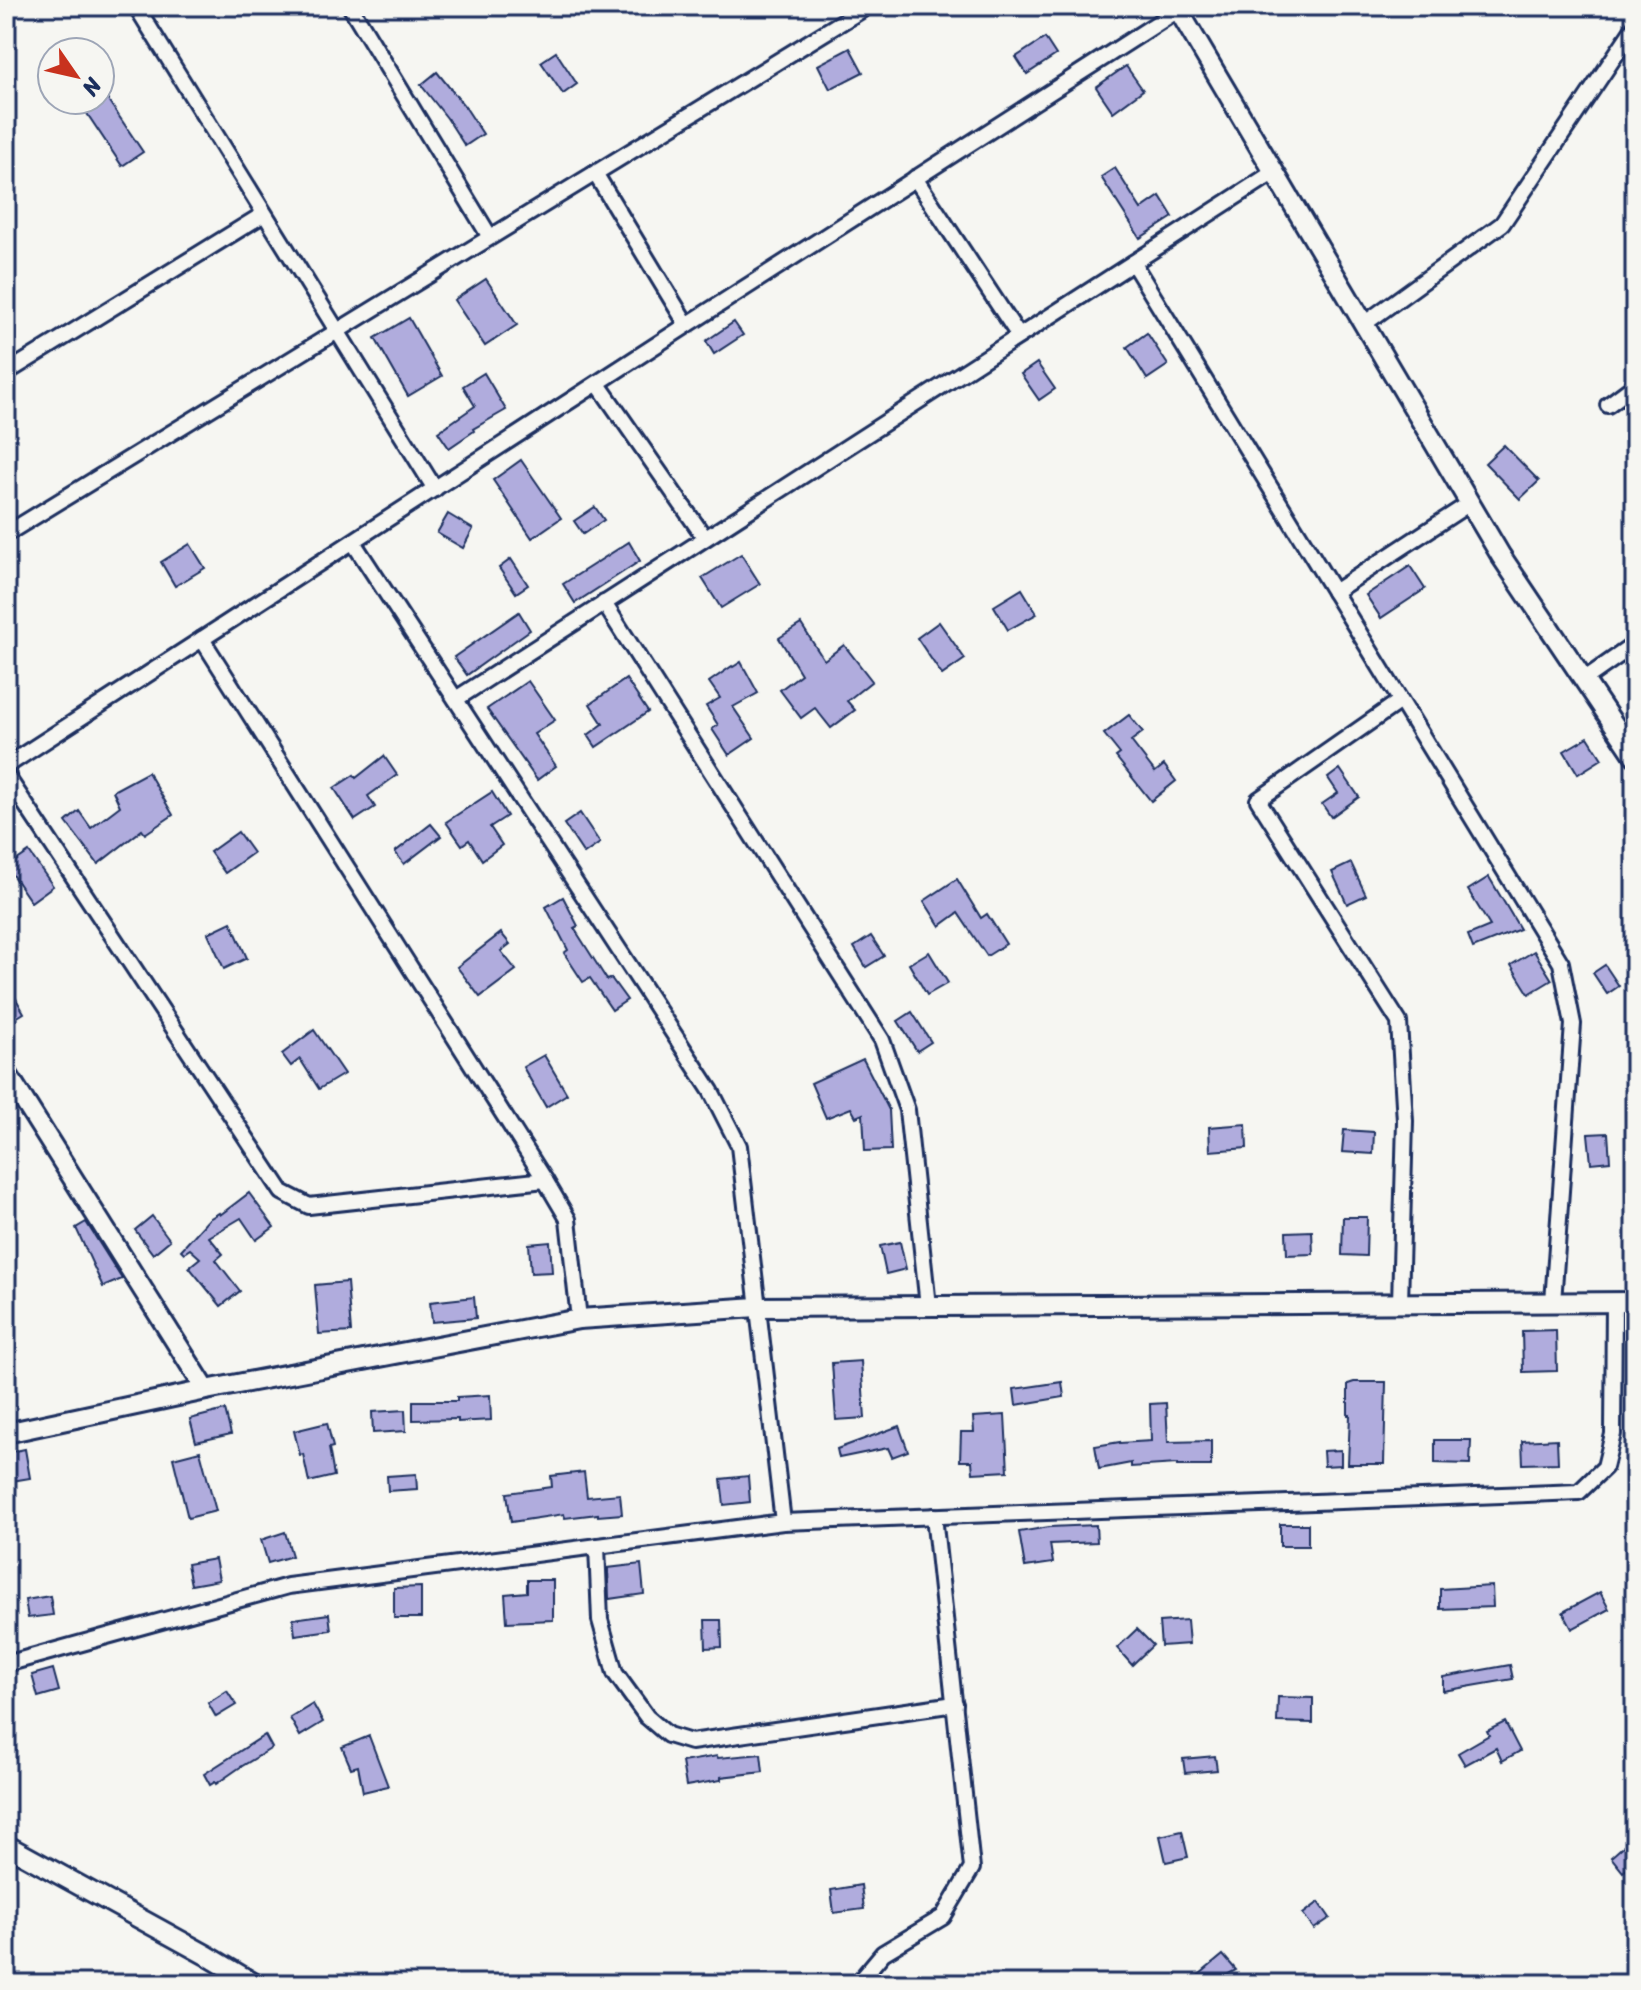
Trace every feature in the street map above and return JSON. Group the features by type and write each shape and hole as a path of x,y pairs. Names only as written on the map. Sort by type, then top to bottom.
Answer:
{"street":[{"path":"136,6 435,489"},
{"path":"350,6 490,237"},
{"path":"6,534 868,6"},
{"path":"6,766 1177,8 1501,556 1635,756"},
{"path":"1364,324 1502,224 1635,26"},
{"path":"456,699 1274,172"},
{"path":"595,173 687,325"},
{"path":"915,178 1019,336"},
{"path":"6,373 264,214"},
{"path":"1133,263 1561,963 1573,1024 1553,1302"},
{"path":"598,384 705,538"},
{"path":"1608,405 1635,385"},
{"path":"1334,592 1470,503"},
{"path":"353,542 711,1091 739,1146 783,1522"},
{"path":"604,603 882,1040 907,1110 928,1306"},
{"path":"202,639 568,1219 579,1319"},
{"path":"1585,679 1635,644"},
{"path":"1400,701 1258,800 1399,1022 1405,1121 1400,1303"},
{"path":"6,775 282,1192 309,1206 545,1180"},
{"path":"6,1072 206,1390"},
{"path":"6,1664 288,1586 783,1522 1579,1492 1605,1467 1613,1434 1614,1302"},
{"path":"6,1433 206,1390 579,1319 757,1307 1635,1302"},
{"path":"857,1984 883,1953 943,1917 972,1868 934,1516"},
{"path":"597,1546 600,1620 615,1673 647,1717 668,1735 691,1742 955,1704"},
{"path":"6,1845 255,1984"}],"building":[{"path":"1045,38 1056,55 1027,74 1016,57"},
{"path":"850,48 863,72 830,89 818,65"},
{"path":"556,52 577,84 563,94 541,62"},
{"path":"1126,66 1143,90 1113,112 1096,87"},
{"path":"437,72 483,134 465,146 421,85"},
{"path":"116,112 143,152 122,166 89,116 116,116"},
{"path":"1115,168 1141,209 1160,196 1173,217 1140,238 1101,177"},
{"path":"486,279 517,325 485,346 454,300"},
{"path":"409,318 442,376 408,396 375,338"},
{"path":"734,322 743,335 714,354 706,341"},
{"path":"1147,333 1168,365 1147,379 1127,347"},
{"path":"1037,363 1055,389 1039,400 1021,374"},
{"path":"484,373 506,410 473,429 449,448 438,432 475,406 463,386"},
{"path":"1504,445 1539,481 1520,499 1485,463"},
{"path":"521,460 561,518 532,538 493,480"},
{"path":"595,507 604,520 583,534 574,521"},
{"path":"448,514 473,529 463,548 437,533"},
{"path":"629,542 640,561 575,603 563,584"},
{"path":"190,544 205,568 175,586 161,562"},
{"path":"741,554 760,584 721,608 702,578"},
{"path":"511,559 528,585 516,593 499,568"},
{"path":"1410,566 1425,589 1381,618 1366,595"},
{"path":"1022,589 1037,614 1008,630 994,606"},
{"path":"519,612 530,630 467,675 454,657"},
{"path":"939,622 965,659 942,675 917,638"},
{"path":"801,624 824,660 844,645 872,681 847,701 855,710 831,728 815,708 801,718 780,690 801,674 779,638"},
{"path":"741,662 758,693 733,707 754,738 729,755 712,729 718,725 706,706 720,698 709,682"},
{"path":"626,679 648,712 596,747 588,735 603,724 590,704"},
{"path":"528,681 555,720 534,734 556,766 537,780 487,709"},
{"path":"1129,715 1143,732 1131,741 1155,772 1164,765 1176,781 1151,801 1116,757 1120,754 1104,734"},
{"path":"1588,737 1602,759 1578,774 1564,751"},
{"path":"384,756 397,775 368,796 375,807 355,820 334,788 354,775 356,778"},
{"path":"1340,769 1359,797 1331,817 1322,804 1338,793 1328,778"},
{"path":"148,772 173,815 145,834 142,830 98,864 66,822 79,811 91,828 120,806 113,791"},
{"path":"492,792 507,816 490,827 502,845 482,860 469,840 462,845 446,822"},
{"path":"580,813 600,843 584,854 564,824"},
{"path":"431,824 441,836 404,864 395,852"},
{"path":"238,832 253,853 225,873 210,852"},
{"path":"29,852 53,886 31,902 7,867"},
{"path":"1351,863 1366,895 1347,904 1332,872"},
{"path":"1489,877 1520,929 1473,948 1468,935 1490,926 1468,890"},
{"path":"957,879 981,918 987,914 1006,944 987,956 958,913 940,926 924,901"},
{"path":"563,897 578,926 574,928 607,980 611,978 627,1000 612,1010 590,978 583,982 564,953 568,950 546,907"},
{"path":"231,922 247,958 224,969 208,933"},
{"path":"501,933 510,944 501,951 516,970 480,997 457,967"},
{"path":"871,936 884,956 866,967 854,947"},
{"path":"1534,951 1552,980 1529,994 1511,965"},
{"path":"929,952 948,983 927,995 909,964"},
{"path":"1605,965 1619,986 1607,994 1593,973"},
{"path":"6,981 24,1013 6,1024"},
{"path":"912,1012 931,1042 917,1051 898,1021"},
{"path":"314,1030 344,1074 319,1089 300,1059 291,1066 282,1054"},
{"path":"544,1055 567,1094 546,1107 523,1067"},
{"path":"863,1059 889,1110 891,1150 865,1151 863,1114 856,1117 851,1108 826,1118 811,1083"},
{"path":"1246,1124 1247,1148 1210,1151 1209,1127"},
{"path":"1344,1130 1374,1132 1373,1154 1342,1152"},
{"path":"1608,1133 1610,1161 1591,1163 1588,1134"},
{"path":"249,1193 274,1227 256,1240 241,1218 209,1237 223,1254 216,1260 240,1291 221,1306 189,1267 200,1258 190,1249 184,1253 181,1250 209,1219 220,1215"},
{"path":"152,1216 170,1240 153,1254 135,1230"},
{"path":"1343,1217 1367,1217 1366,1256 1342,1255"},
{"path":"86,1222 122,1279 103,1287 76,1228"},
{"path":"1312,1231 1313,1254 1287,1255 1286,1232"},
{"path":"550,1242 552,1272 531,1273 529,1244"},
{"path":"900,1242 906,1269 886,1274 880,1246"},
{"path":"347,1282 351,1332 319,1334 315,1285"},
{"path":"474,1297 476,1318 432,1322 430,1302"},
{"path":"1556,1330 1557,1371 1523,1372 1522,1331"},
{"path":"861,1361 865,1418 836,1420 832,1363"},
{"path":"1062,1382 1064,1397 1016,1405 1014,1389"},
{"path":"1386,1382 1384,1464 1348,1464 1348,1384"},
{"path":"490,1395 491,1420 413,1420 413,1401 457,1401 457,1397"},
{"path":"1166,1403 1168,1442 1211,1441 1211,1466 1177,1464 1131,1467 1131,1463 1099,1469 1095,1446 1151,1441 1150,1404"},
{"path":"225,1410 231,1434 196,1442 190,1419"},
{"path":"405,1410 406,1431 373,1433 372,1412"},
{"path":"1005,1415 1008,1471 973,1473 972,1461 960,1461 961,1432 974,1432 973,1417"},
{"path":"327,1423 333,1447 329,1448 334,1476 309,1482 294,1431"},
{"path":"899,1426 908,1451 892,1457 888,1448 839,1458 837,1449"},
{"path":"1557,1439 1558,1463 1523,1464 1522,1441"},
{"path":"1435,1440 1471,1440 1470,1464 1435,1463"},
{"path":"25,1449 30,1478 6,1482 6,1453"},
{"path":"1341,1450 1341,1465 1324,1466 1323,1451"},
{"path":"200,1451 216,1511 188,1518 173,1458"},
{"path":"584,1472 587,1497 620,1494 622,1514 565,1518 564,1514 511,1522 507,1493 552,1487 551,1476"},
{"path":"416,1474 417,1489 388,1491 387,1476"},
{"path":"748,1476 750,1502 724,1505 721,1479"},
{"path":"1280,1524 1308,1524 1308,1546 1280,1546"},
{"path":"1096,1525 1097,1542 1050,1544 1053,1563 1025,1567 1019,1532"},
{"path":"285,1532 292,1556 268,1563 261,1540"},
{"path":"215,1559 219,1580 191,1585 187,1564"},
{"path":"641,1564 644,1594 609,1599 608,1568"},
{"path":"527,1580 553,1580 553,1620 507,1622 505,1594 527,1592"},
{"path":"1492,1586 1493,1607 1440,1609 1440,1589"},
{"path":"421,1587 421,1618 394,1618 394,1588"},
{"path":"1600,1592 1609,1609 1572,1629 1563,1612"},
{"path":"50,1596 53,1615 28,1618 25,1600"},
{"path":"329,1614 331,1630 295,1635 293,1619"},
{"path":"705,1620 721,1620 722,1647 706,1648"},
{"path":"1187,1620 1189,1644 1161,1646 1159,1622"},
{"path":"1137,1629 1153,1645 1132,1665 1117,1648"},
{"path":"1510,1665 1513,1679 1443,1691 1443,1677"},
{"path":"53,1669 59,1691 38,1697 32,1675"},
{"path":"227,1691 236,1705 216,1717 208,1703"},
{"path":"1278,1697 1313,1698 1313,1723 1277,1722"},
{"path":"313,1704 323,1722 300,1736 290,1718"},
{"path":"1505,1722 1520,1751 1502,1761 1496,1748 1465,1765 1458,1753"},
{"path":"265,1735 272,1748 210,1785 204,1774"},
{"path":"369,1736 388,1786 363,1792 358,1766 351,1768 342,1747"},
{"path":"761,1754 763,1772 721,1777 721,1780 686,1786 682,1762 717,1756"},
{"path":"1215,1756 1217,1770 1185,1773 1183,1759"},
{"path":"1182,1831 1188,1857 1166,1862 1160,1836"},
{"path":"1628,1842 1635,1850 1635,1862 1623,1872 1611,1857"},
{"path":"861,1885 864,1909 834,1913 831,1890"},
{"path":"1319,1902 1330,1918 1314,1929 1303,1914"},
{"path":"1223,1955 1236,1970 1210,1984 1188,1984"}]}
